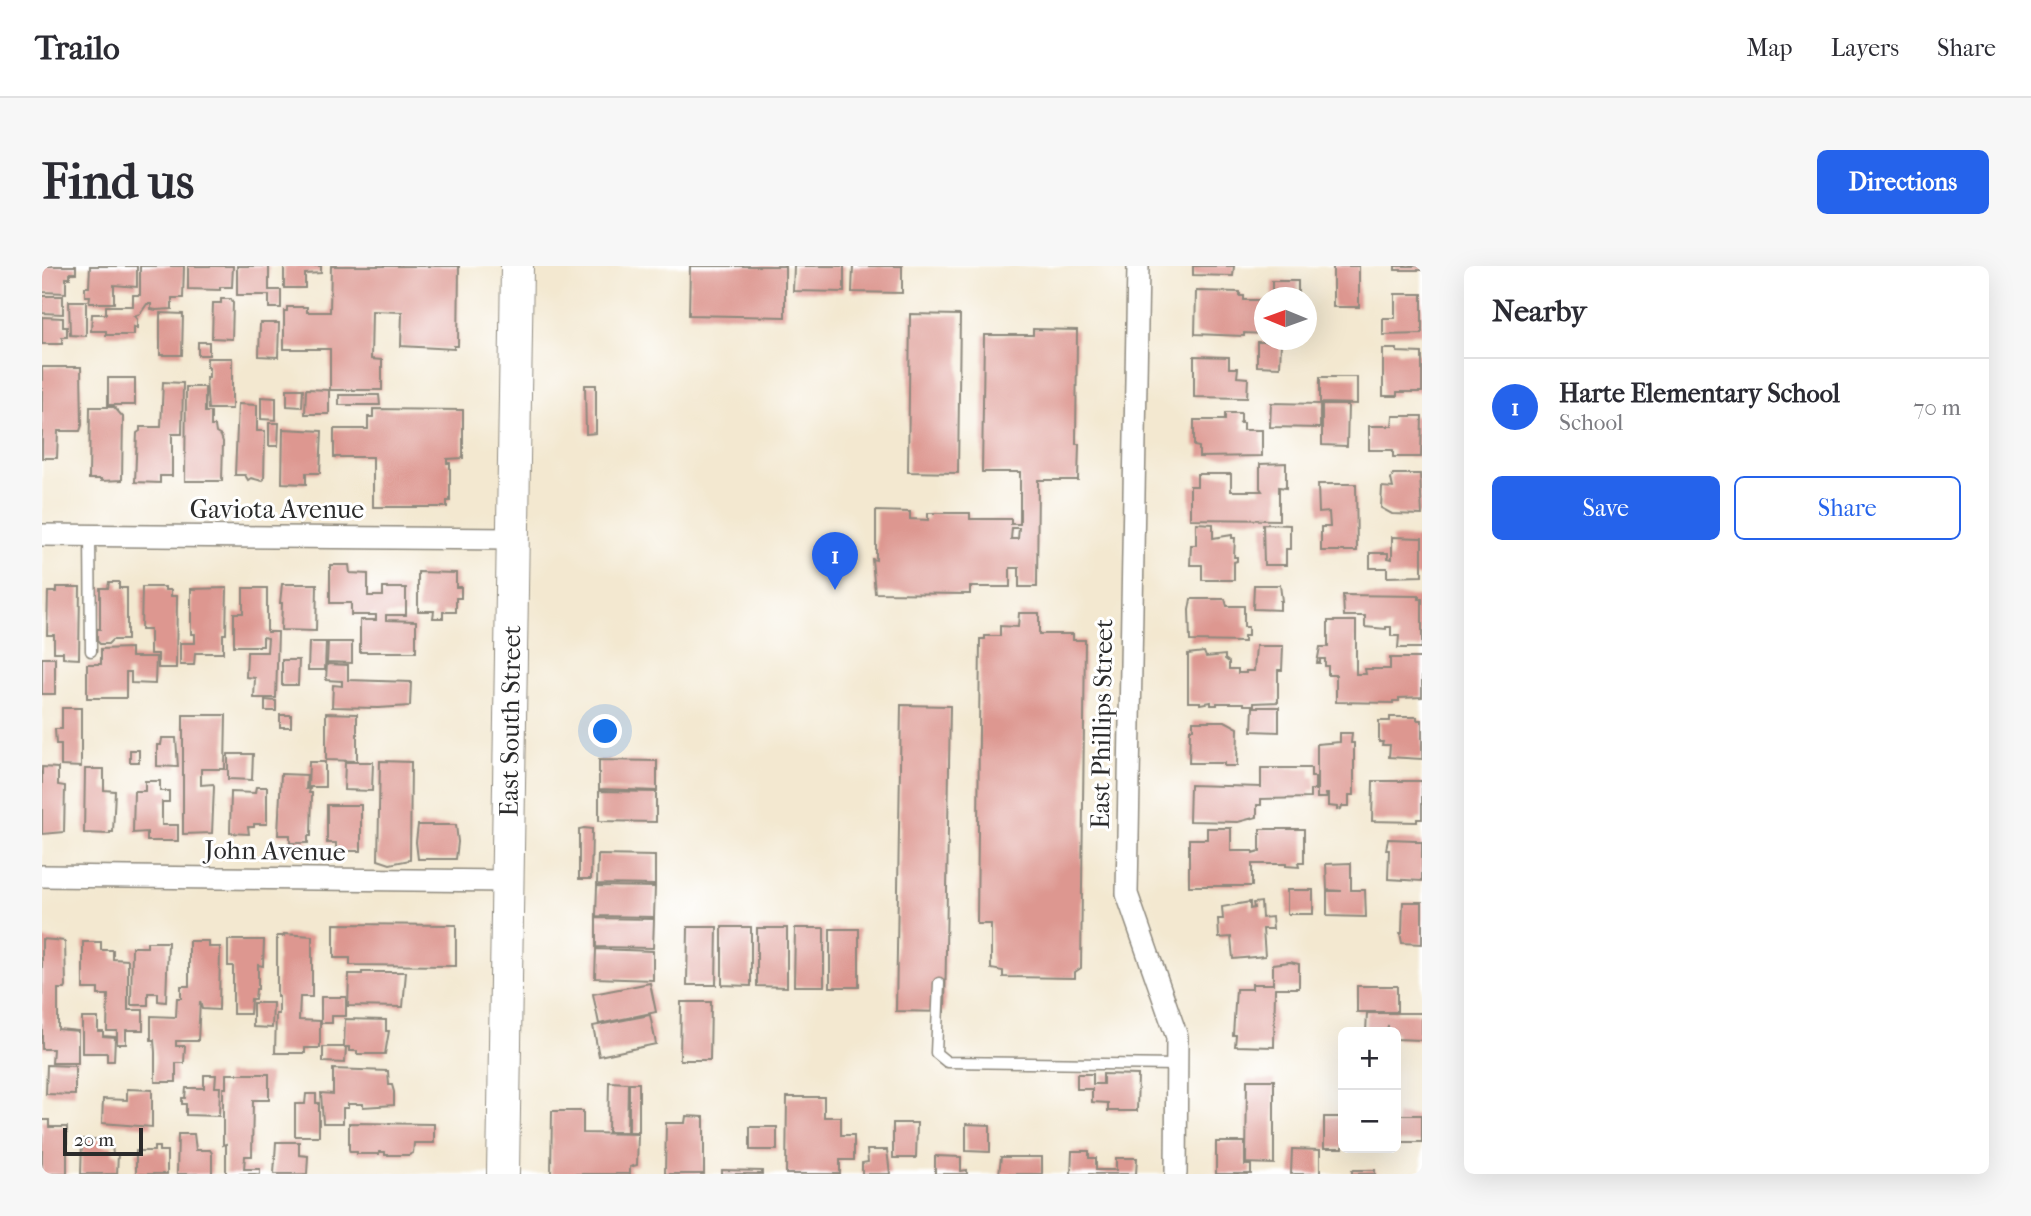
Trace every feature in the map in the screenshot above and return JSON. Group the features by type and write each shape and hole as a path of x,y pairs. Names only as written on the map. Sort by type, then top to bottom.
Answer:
{"main road":[{"name":"East South Street","path":"503,1174 517,266"}],"street":[{"name":"East Phillips Street","path":"1138,266 1126,894 1177,1037 1176,1174"},
{"name":"Gaviota Avenue","path":"42,535 512,539"},
{"name":"John Avenue","path":"42,876 507,881"}],"lane":[{"path":"90,536 91,651"},
{"path":"939,982 936,1054 947,1062 1177,1065"}],"building":[{"path":"42,266 76,266 76,273 70,273 70,278 66,278 66,293 42,292"},
{"path":"90,266 137,266 137,287 114,285 114,303 89,303 90,296 85,296 85,287 89,287"},
{"path":"140,266 184,266 183,298 172,298 172,309 151,309 151,304 147,304 140,314 134,316 137,319 137,328 134,327 134,335 106,335 106,331 91,331 92,314 106,314 106,306 133,306 133,295 140,295"},
{"path":"188,266 233,266 232,287 220,287 220,290 188,289"},
{"path":"237,266 269,266 269,290 281,290 281,308 269,308 269,295 237,295"},
{"path":"284,266 321,266 321,273 305,274 305,288 284,288"},
{"path":"331,266 459,266 458,346 454,346 454,349 401,346 402,312 372,311 371,359 382,360 382,390 330,390 330,349 284,349 284,311 287,311 287,307 307,307 307,312 330,312"},
{"path":"690,266 785,266 785,317 689,315"},
{"path":"794,266 844,266 844,292 793,291"},
{"path":"853,266 902,266 902,293 852,292"},
{"path":"1193,266 1234,266 1233,276 1193,275"},
{"path":"1333,266 1359,266 1359,307 1333,307"},
{"path":"1395,266 1422,266 1422,270 1395,270"},
{"path":"1272,281 1298,281 1298,287 1272,287"},
{"path":"1196,291 1240,292 1244,300 1254,300 1254,333 1244,333 1244,336 1195,334"},
{"path":"1395,294 1422,294 1422,334 1383,335 1383,318 1395,318"},
{"path":"42,296 63,296 63,314 42,313"},
{"path":"221,299 231,299 233,303 232,339 212,338 213,303 221,303"},
{"path":"69,301 86,301 86,336 70,335"},
{"path":"160,313 183,314 182,355 160,355"},
{"path":"910,314 960,315 958,473 908,472"},
{"path":"42,317 63,318 67,337 62,337 62,344 42,344"},
{"path":"260,323 279,323 278,357 259,356"},
{"path":"1033,329 1077,330 1078,480 1038,480 1037,587 1019,587 1019,568 1010,568 1010,587 970,587 970,594 875,593 872,559 876,560 876,511 910,512 910,519 928,520 928,513 970,513 970,519 1011,519 1011,524 1020,524 1020,472 982,472 984,335 1033,335","holes":["1012,528 1019,528 1018,539 1011,539"]},
{"path":"198,342 209,342 209,355 198,355"},
{"path":"1383,349 1422,353 1422,392 1397,392 1397,396 1383,396"},
{"path":"1257,350 1281,350 1280,367 1257,366"},
{"path":"1194,356 1229,357 1229,368 1238,368 1237,377 1248,378 1247,398 1194,397"},
{"path":"207,358 232,358 232,409 208,409"},
{"path":"42,367 81,367 82,425 80,431 58,431 57,458 42,458"},
{"path":"1320,377 1357,377 1357,404 1320,403"},
{"path":"108,378 135,378 135,405 108,405"},
{"path":"163,382 183,383 182,434 172,434 172,476 160,476 160,483 135,482 137,433 140,427 161,427"},
{"path":"585,385 596,385 596,433 586,434"},
{"path":"186,387 205,387 205,412 211,412 211,426 215,426 216,433 221,436 223,442 222,481 185,481"},
{"path":"287,389 303,389 302,407 287,406"},
{"path":"306,389 329,390 329,414 305,414"},
{"path":"339,395 379,395 380,405 339,405"},
{"path":"261,397 276,398 276,420 261,419"},
{"path":"1271,403 1320,404 1320,428 1270,427"},
{"path":"238,404 257,405 257,431 265,431 262,481 251,478 248,480 245,475 235,475"},
{"path":"1322,405 1348,405 1347,446 1322,445"},
{"path":"90,407 114,407 123,417 122,480 89,479"},
{"path":"373,409 463,410 463,458 447,459 447,463 450,463 450,501 447,501 447,507 373,507 373,457 334,457 334,429 368,429 368,417 373,417"},
{"path":"1225,413 1241,413 1239,423 1243,423 1243,430 1262,430 1262,456 1199,457 1199,447 1194,446 1194,420 1225,420"},
{"path":"1393,416 1422,416 1421,457 1393,457 1393,450 1369,450 1369,426 1392,426"},
{"path":"269,423 279,423 278,446 269,446"},
{"path":"283,429 322,431 320,473 306,473 306,484 282,483"},
{"path":"1286,463 1286,488 1279,487 1279,520 1190,519 1190,486 1197,486 1197,474 1231,474 1231,491 1262,491 1260,464"},
{"path":"1393,474 1420,474 1422,515 1392,514 1381,508 1382,487 1393,488"},
{"path":"1318,484 1356,484 1357,551 1321,551 1321,527 1330,527 1329,512 1319,513"},
{"path":"1196,523 1213,524 1213,538 1232,535 1232,538 1235,538 1234,557 1237,557 1237,561 1234,562 1234,580 1202,580 1202,565 1190,565 1191,545 1196,545"},
{"path":"1263,524 1290,525 1290,549 1286,549 1286,565 1264,565"},
{"path":"1392,537 1422,538 1422,576 1387,577 1387,568 1370,568 1370,553 1388,553 1388,558 1392,559"},
{"path":"330,565 349,565 350,573 368,574 368,596 383,596 383,588 406,588 406,615 386,615 386,620 416,621 416,652 360,652 360,620 376,620 376,615 351,615 351,603 330,603"},
{"path":"418,572 456,573 456,587 461,587 461,598 456,598 456,612 443,612 443,618 433,618 434,611 418,611"},
{"path":"109,582 119,582 119,588 127,588 127,640 112,640 108,644 100,644 97,641 97,629 100,629 100,588 108,588"},
{"path":"282,584 317,584 316,631 281,630"},
{"path":"1254,585 1280,585 1280,610 1253,609"},
{"path":"56,587 80,587 79,659 63,658 63,652 54,652 54,635 47,635 48,592 56,592"},
{"path":"142,587 165,587 165,590 171,590 171,596 177,596 176,668 158,668 158,654 150,654 150,630 141,630"},
{"path":"227,588 223,653 195,653 194,665 180,665 180,643 195,643 195,634 191,634 191,589"},
{"path":"243,588 267,588 267,632 278,632 276,698 254,698 255,678 246,677 247,652 267,652 268,638 263,637 263,646 234,646 234,613 243,613"},
{"path":"1343,595 1419,596 1419,599 1422,599 1422,648 1398,648 1399,636 1391,636 1391,627 1365,627 1365,616 1344,616"},
{"path":"1191,599 1225,599 1227,606 1244,606 1244,627 1248,627 1248,636 1244,636 1244,642 1190,641"},
{"path":"1019,613 1039,613 1039,634 1073,634 1073,640 1085,640 1081,968 1075,972 1075,978 1003,977 1003,971 991,969 991,924 977,924 980,639 985,639 985,636 1000,636 1000,626 1018,627"},
{"path":"1328,621 1356,621 1356,674 1366,674 1365,669 1390,669 1390,658 1422,658 1422,697 1399,698 1399,701 1393,703 1336,702 1336,675 1328,675 1325,659 1320,659 1320,663 1317,663 1320,647 1328,647"},
{"path":"309,642 326,642 325,670 308,670"},
{"path":"328,642 352,642 352,663 327,662"},
{"path":"1256,646 1283,646 1282,670 1278,670 1278,702 1211,705 1211,702 1188,702 1188,654 1204,652 1206,657 1225,655 1229,669 1246,673 1254,671"},
{"path":"131,648 131,657 156,657 155,684 131,683 131,672 126,672 126,698 87,698 87,664 101,664 101,649"},
{"path":"42,658 55,658 55,694 42,694"},
{"path":"282,660 299,660 298,685 282,685"},
{"path":"327,664 348,665 348,680 411,682 410,706 332,707 333,685 342,686 342,681 326,680"},
{"path":"265,700 276,701 276,711 265,711"},
{"path":"901,705 950,706 945,1012 896,1011"},
{"path":"1253,707 1279,707 1279,732 1252,731"},
{"path":"62,708 81,708 81,767 61,766 61,744 56,744 55,729 62,729"},
{"path":"326,713 357,714 357,761 326,760"},
{"path":"183,715 226,715 225,769 201,769 201,785 213,784 214,787 212,833 183,834"},
{"path":"280,715 291,715 291,727 280,727"},
{"path":"1390,717 1417,717 1417,720 1422,720 1422,759 1389,757 1390,745 1382,745 1383,742 1379,742 1379,721 1390,721"},
{"path":"1193,721 1225,721 1238,728 1237,766 1224,766 1224,763 1189,763 1190,729 1193,729"},
{"path":"1340,733 1352,733 1354,795 1349,795 1349,806 1342,806 1337,810 1337,807 1328,806 1328,794 1327,798 1317,798 1317,744 1340,742"},
{"path":"162,738 176,738 178,767 157,766 157,745 161,745"},
{"path":"130,750 139,750 139,762 130,762"},
{"path":"228,754 253,754 252,780 228,779"},
{"path":"599,760 657,761 657,791 599,789"},
{"path":"380,761 411,762 410,860 390,864 378,860"},
{"path":"309,762 325,762 325,787 308,787"},
{"path":"345,762 373,762 372,791 344,790"},
{"path":"42,767 58,768 58,785 65,786 64,832 42,834"},
{"path":"1261,768 1311,768 1311,777 1315,777 1315,790 1310,790 1310,798 1261,799 1261,805 1257,805 1257,817 1238,822 1189,821 1190,785 1261,787"},
{"path":"85,769 104,769 104,790 115,791 113,832 110,834 84,833"},
{"path":"281,774 307,775 306,789 310,789 309,793 312,793 311,836 308,836 308,843 290,843 290,835 278,835"},
{"path":"145,781 160,781 160,791 169,791 169,802 162,802 162,825 178,825 178,841 147,841 147,832 133,833 134,791 145,791"},
{"path":"1373,781 1422,781 1422,819 1417,819 1417,822 1372,821"},
{"path":"256,787 267,787 267,824 248,827 249,834 230,833 231,792 255,793"},
{"path":"599,791 656,792 656,822 599,821"},
{"path":"327,805 361,805 361,851 336,851 336,843 327,843"},
{"path":"418,825 456,825 456,859 418,859"},
{"path":"1207,828 1231,828 1231,851 1253,853 1260,851 1260,829 1304,829 1304,863 1298,863 1299,867 1286,864 1252,864 1252,886 1189,886 1189,839 1207,839"},
{"path":"579,829 592,829 591,879 579,879"},
{"path":"1388,839 1422,842 1422,881 1388,879"},
{"path":"598,855 655,856 655,885 597,884"},
{"path":"1351,863 1351,890 1365,890 1366,917 1327,916 1327,891 1342,891 1327,890 1326,864"},
{"path":"597,886 655,887 654,917 596,916"},
{"path":"1287,890 1313,890 1313,914 1287,914"},
{"path":"1250,902 1250,909 1254,908 1253,903 1261,902 1262,918 1272,917 1273,929 1263,929 1265,956 1233,959 1231,937 1219,938 1218,919 1223,919 1222,907"},
{"path":"1403,902 1422,902 1422,944 1402,943 1400,933"},
{"path":"596,918 654,919 653,948 596,947"},
{"path":"334,924 456,925 456,966 350,965 350,958 334,958"},
{"path":"688,927 717,927 716,985 687,985"},
{"path":"722,927 751,927 751,986 722,985"},
{"path":"757,928 787,928 787,987 757,986"},
{"path":"795,928 824,928 824,986 794,986"},
{"path":"830,929 859,929 859,987 830,987"},
{"path":"277,936 312,936 312,997 300,997 299,1020 320,1021 320,1048 305,1048 305,1053 275,1053 276,1014 279,1014"},
{"path":"42,939 65,941 66,987 58,989 58,1029 78,1031 78,1063 52,1063 53,1049 42,1049"},
{"path":"228,940 264,940 263,966 258,965 258,989 255,999 251,999 250,1014 233,1014 233,966 228,966"},
{"path":"189,941 208,941 208,947 220,947 219,1010 202,1009 200,1001 198,1041 176,1041 176,1046 185,1046 184,1063 176,1063 176,1082 155,1082 151,1016 176,1017 181,986 189,986"},
{"path":"83,942 101,942 101,950 113,950 113,959 128,960 128,1010 143,1010 143,1030 126,1030 126,1044 117,1044 117,1031 107,1031 108,995 98,995 98,989 83,989"},
{"path":"147,942 168,942 166,1002 158,1001 158,993 148,993 148,1005 131,1005 132,947 147,947"},
{"path":"596,949 653,951 653,980 595,978"},
{"path":"1273,964 1299,964 1299,988 1275,988 1274,1047 1235,1046 1236,1035 1233,1035 1236,989 1252,989 1252,984 1273,984"},
{"path":"406,972 403,1007 348,1006 349,974"},
{"path":"650,983 656,1012 599,1024 593,994"},
{"path":"1357,986 1397,986 1397,1012 1357,1012"},
{"path":"321,997 346,997 346,1016 332,1016 332,1023 321,1023"},
{"path":"681,1002 711,1002 710,1060 680,1060"},
{"path":"253,1003 273,1003 272,1028 253,1027"},
{"path":"1367,1013 1422,1013 1422,1040 1401,1039 1401,1027 1366,1027"},
{"path":"650,1015 656,1044 599,1056 593,1026"},
{"path":"82,1018 98,1018 98,1031 103,1031 103,1036 115,1037 114,1061 107,1061 107,1053 82,1053"},
{"path":"345,1019 386,1020 386,1031 389,1031 385,1054 357,1054 357,1051 349,1051 349,1047 344,1047"},
{"path":"323,1047 346,1047 345,1063 323,1062"},
{"path":"47,1065 75,1066 75,1095 46,1094"},
{"path":"333,1069 388,1071 389,1085 392,1085 394,1092 394,1105 363,1107 363,1104 348,1104 348,1108 343,1108 343,1123 323,1123 321,1093 333,1094"},
{"path":"226,1074 269,1074 269,1100 253,1100 252,1156 245,1156 244,1169 260,1169 260,1174 226,1174 223,1088 226,1088"},
{"path":"1077,1074 1093,1074 1093,1084 1103,1084 1103,1074 1138,1075 1137,1111 1108,1111 1108,1103 1092,1102 1092,1089 1077,1089"},
{"path":"204,1075 216,1075 215,1087 220,1087 219,1116 186,1115 186,1104 182,1104 182,1098 185,1098 186,1088 204,1088"},
{"path":"1247,1080 1274,1080 1274,1164 1246,1163"},
{"path":"609,1082 628,1083 627,1132 608,1132"},
{"path":"629,1083 639,1083 639,1132 629,1132"},
{"path":"127,1089 152,1090 152,1127 102,1123 103,1099 127,1100"},
{"path":"306,1094 316,1094 316,1103 319,1103 319,1136 295,1136 295,1104 305,1104"},
{"path":"787,1097 824,1097 824,1117 841,1117 841,1135 854,1135 854,1160 840,1160 840,1174 786,1174"},
{"path":"552,1111 583,1111 583,1133 638,1134 637,1165 630,1167 630,1174 551,1174"},
{"path":"1401,1115 1422,1115 1422,1142 1401,1142"},
{"path":"686,1116 704,1117 704,1174 665,1174 666,1123 685,1123"},
{"path":"1324,1117 1338,1117 1338,1148 1324,1148"},
{"path":"42,1120 49,1120 49,1127 67,1127 67,1174 42,1174"},
{"path":"349,1123 434,1124 434,1143 414,1143 413,1153 409,1155 385,1155 385,1152 357,1154 349,1149"},
{"path":"893,1123 917,1123 916,1158 893,1158"},
{"path":"966,1124 990,1125 990,1152 966,1151"},
{"path":"750,1127 777,1127 777,1150 750,1150"},
{"path":"178,1134 194,1134 196,1150 210,1150 212,1174 177,1174"},
{"path":"82,1139 103,1139 103,1146 112,1146 113,1154 118,1154 117,1174 81,1174"},
{"path":"276,1142 299,1142 299,1155 308,1156 307,1174 274,1174"},
{"path":"1216,1142 1245,1142 1245,1165 1251,1165 1251,1174 1216,1174"},
{"path":"154,1147 159,1147 159,1151 167,1151 167,1174 136,1174 136,1151 154,1151"},
{"path":"1292,1149 1320,1150 1320,1174 1291,1174"},
{"path":"867,1150 887,1150 890,1174 862,1174 862,1163 868,1162"},
{"path":"1072,1151 1089,1151 1089,1158 1096,1158 1096,1170 1116,1170 1116,1158 1137,1158 1136,1174 1071,1174"},
{"path":"935,1156 961,1157 961,1171 967,1170 967,1174 935,1174"},
{"path":"1001,1157 1042,1157 1042,1174 999,1174"},
{"path":"722,1170 762,1171 762,1174 722,1174"},
{"path":"1352,1170 1375,1170 1375,1174 1352,1174"}],"place":[{"name":"Harte Elementary School","path":"835,590"}]}
